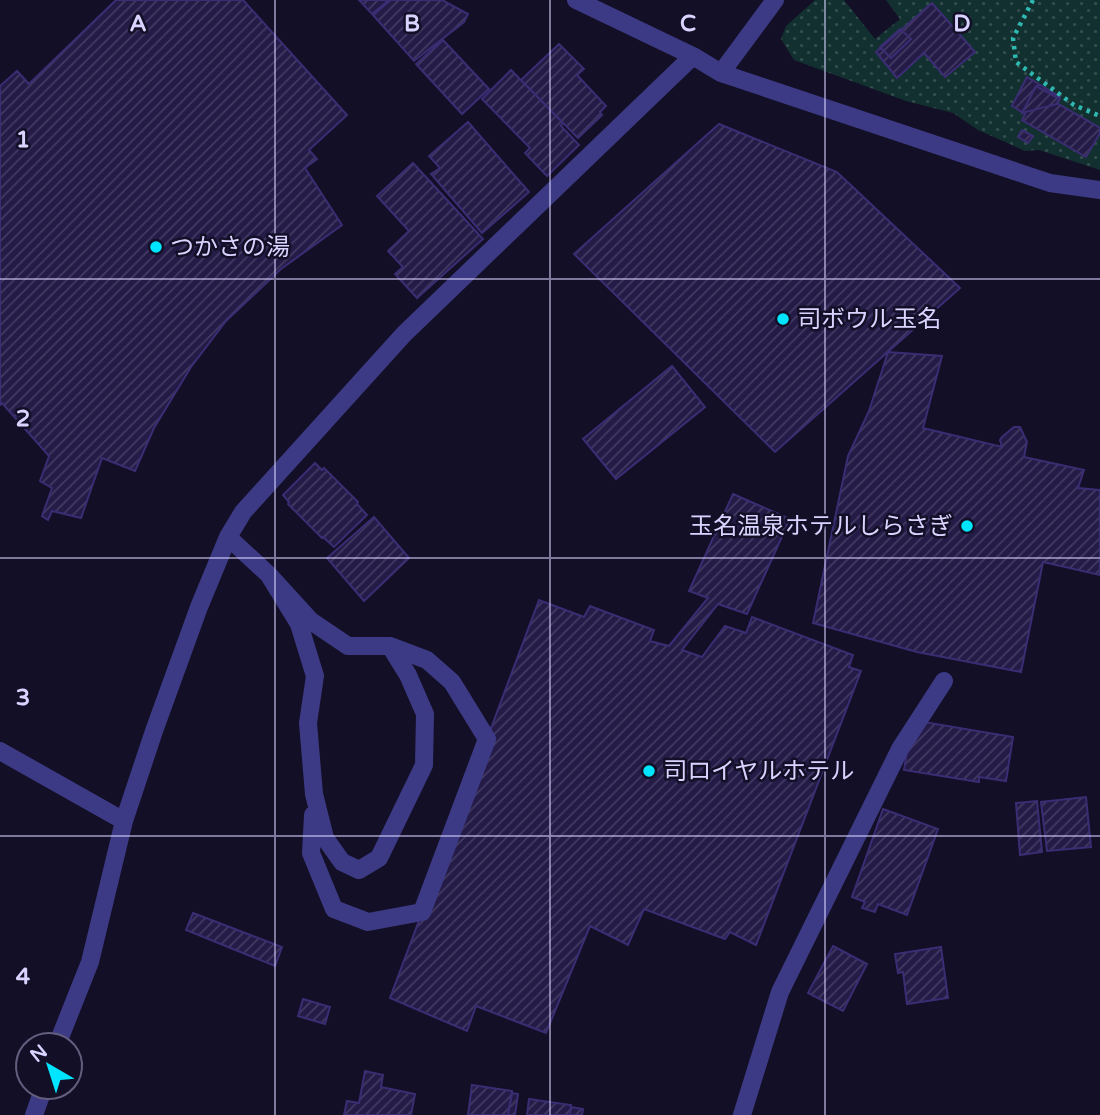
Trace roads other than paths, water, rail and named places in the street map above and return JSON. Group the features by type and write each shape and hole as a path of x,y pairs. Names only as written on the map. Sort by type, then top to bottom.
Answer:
{"street":[{"path":"576,0 693,56 721,73 1050,183 1100,190"},
{"path":"721,73 775,0"},
{"path":"63,1031 90,962 124,821 199,607 228,537 243,512 404,334 693,56"},
{"path":"228,537 269,575 311,621 348,646 390,646 427,660 452,682 487,739 422,912 368,922 334,909 311,853 314,794 308,723 315,676 299,624 269,575"},
{"path":"314,794 325,838 342,862 359,870 379,858 424,765 425,714 408,675 390,646"},
{"path":"742,1115 780,992 900,749 944,681"},
{"path":"0,751 124,821"}],"place":[{"name":"つかさの湯","path":"156,247"},
{"name":"司ボウル玉名","path":"783,319"},
{"name":"玉名温泉ホテルしらさぎ","path":"967,526"},
{"name":"司ロイヤルホテル","path":"649,771"}]}
